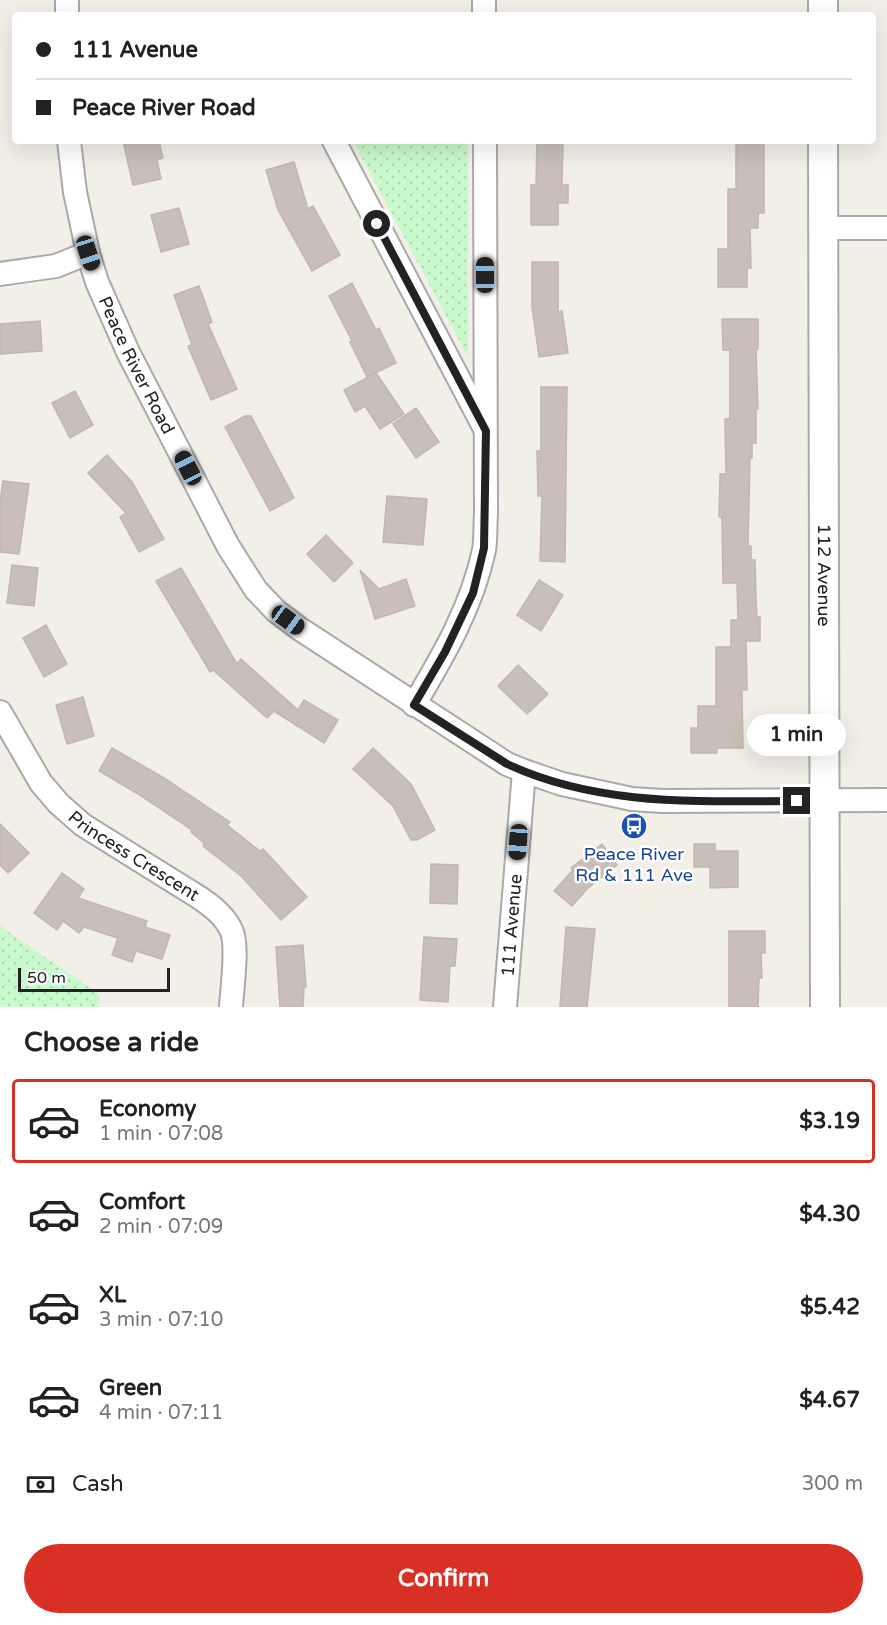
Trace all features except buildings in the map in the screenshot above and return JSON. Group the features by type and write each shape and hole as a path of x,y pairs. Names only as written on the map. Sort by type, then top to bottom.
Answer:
{"street":[{"name":"Peace River Road","path":"69,144 75,192 88,253 97,282 128,352 228,546 256,591 276,611 414,705 491,754 524,771 562,784 632,798 662,801 887,800"},
{"path":"336,144 486,431"},
{"path":"414,705 445,652 473,593 484,548 485,144"},
{"name":"112 Avenue","path":"823,144 825,1007"},
{"path":"823,228 887,228"},
{"path":"0,274 56,266 88,253"},
{"name":"Princess Crescent","path":"0,712 41,783 59,804 83,825 218,911 232,933 234,961 231,1007"},
{"name":"111 Avenue","path":"506,1007 524,771"}],"green space":[{"path":"355,144 468,144 468,357"},
{"path":"0,926 99,994 98,1007 0,1007"}],"place":[{"name":"Peace River Rd & 111 Ave","path":"634,826"}],"route":[{"path":"377,224 486,431 484,548 473,593 445,652 414,705 507,764 562,784 601,793 662,801 797,801"}]}
